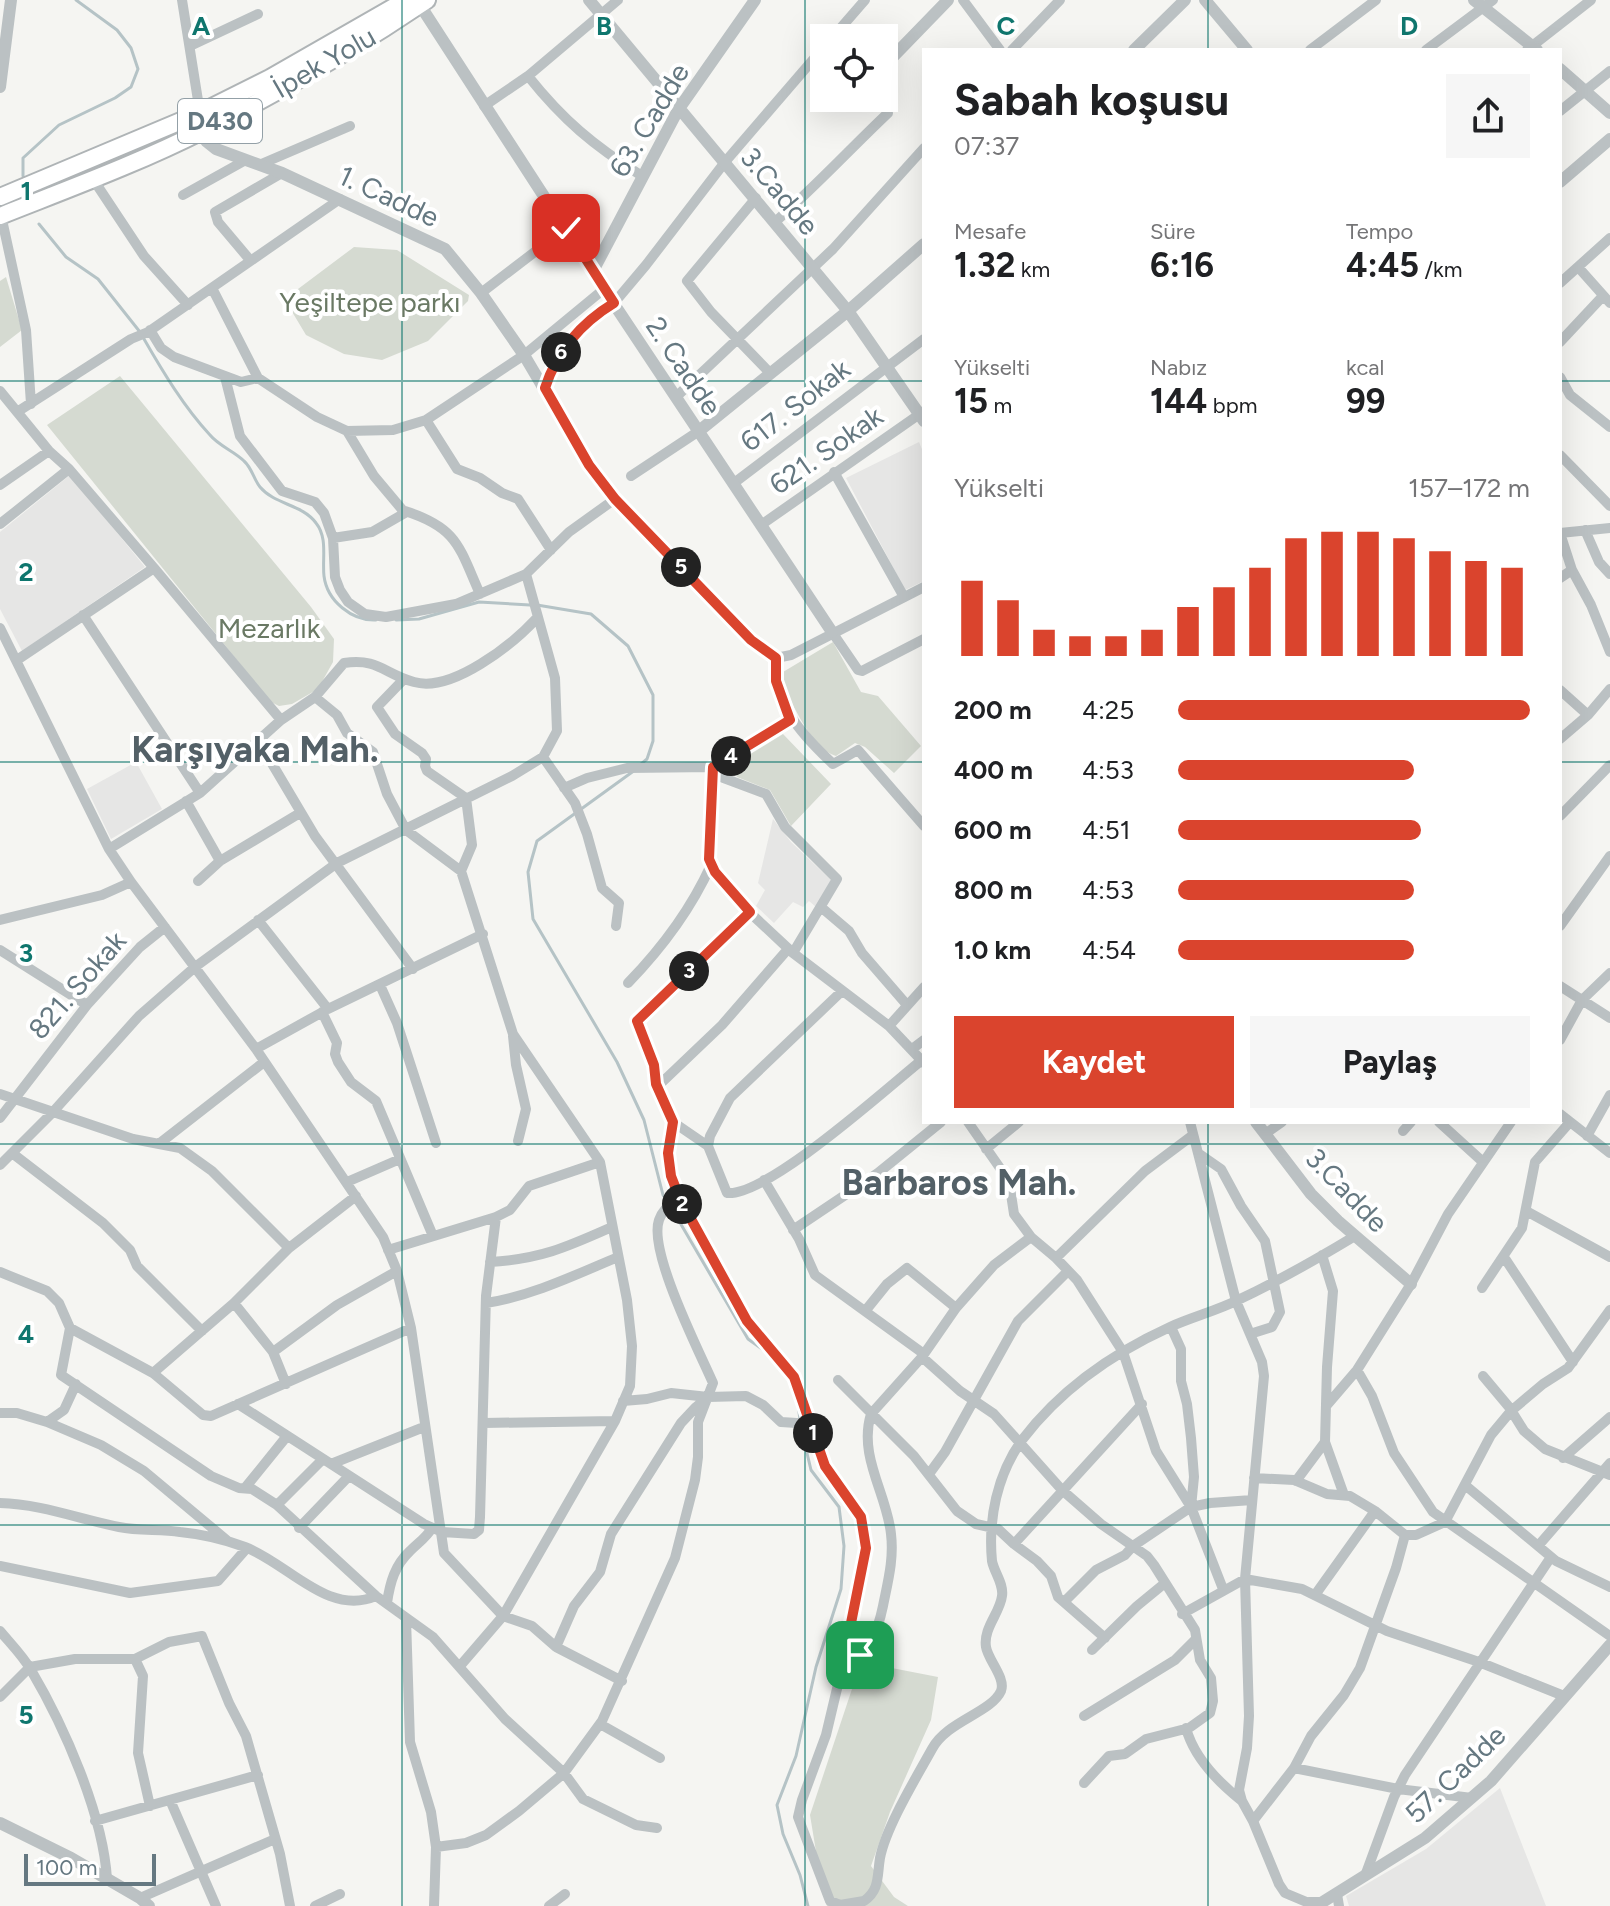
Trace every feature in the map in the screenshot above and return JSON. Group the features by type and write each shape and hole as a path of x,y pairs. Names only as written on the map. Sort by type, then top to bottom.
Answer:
{"highway":[{"name":"D430","path":"0,197 200,113 418,2"},
{"name":"İpek Yolu","path":"0,216 203,131 297,79 418,2"}],"street":[{"path":"0,87 11,0"},
{"name":"3.Cadde","path":"589,0 848,311 922,415"},
{"path":"484,106 528,76 618,0"},
{"name":"63. Cadde","path":"593,271 678,110 755,0"},
{"path":"844,24 865,0"},
{"path":"898,52 948,0"},
{"path":"963,0 999,48"},
{"path":"1014,48 1060,0"},
{"path":"1136,48 1185,0"},
{"path":"1205,0 1245,48"},
{"path":"1313,48 1376,0"},
{"path":"1533,48 1591,0"},
{"path":"186,1 203,131"},
{"name":"2. Cadde","path":"418,2 833,633"},
{"path":"1428,48 1483,3 1531,48"},
{"path":"190,46 258,14"},
{"path":"545,388 563,348 595,316 614,303 725,162 810,63"},
{"path":"1562,71 1610,113"},
{"path":"1562,109 1610,71"},
{"path":"528,76 558,113 600,150 642,176"},
{"path":"775,222 811,191 888,113"},
{"path":"259,165 350,126"},
{"name":"1. Cadde","path":"203,131 206,141 216,149 282,173 445,249 481,293 524,355 589,465 615,499 751,640 776,658"},
{"path":"1562,180 1610,139"},
{"path":"676,397 833,249 922,150"},
{"path":"183,195 244,161"},
{"path":"250,260 218,222 215,212 282,173"},
{"path":"93,179 144,256 188,305"},
{"path":"756,198 687,281 711,312 770,373"},
{"path":"17,412 131,339 149,331 340,199"},
{"path":"0,216 26,330 31,404"},
{"path":"481,293 566,228"},
{"path":"1562,281 1610,238"},
{"path":"631,476 699,431 848,311 922,246"},
{"path":"1562,340 1607,300 1578,267"},
{"path":"212,288 258,378 317,417 347,431 393,430 426,420 524,355 604,289"},
{"path":"149,331 161,348 174,357 241,382 258,378"},
{"name":"617. Sokak","path":"734,483 922,340"},
{"path":"225,377 240,436 282,491 315,502 324,513 333,538 335,577 340,590 348,602 365,614 386,617 456,604 526,574 569,532 615,499"},
{"path":"1562,381 1570,395 1610,427"},
{"path":"0,391 281,720"},
{"name":"621. Sokak","path":"761,525 834,472 922,415"},
{"path":"426,420 457,469 518,499 551,550"},
{"path":"347,431 374,476 405,511 440,525 458,545 480,594"},
{"path":"0,485 49,451"},
{"path":"1562,457 1610,506"},
{"path":"0,524 69,469"},
{"path":"834,472 904,597"},
{"path":"333,538 372,532 402,516 405,511"},
{"path":"1562,533 1610,528"},
{"path":"1585,530 1599,562 1610,574"},
{"path":"1562,539 1572,570 1591,605 1610,652"},
{"path":"17,660 154,568"},
{"path":"1562,577 1572,570"},
{"path":"0,1165 52,1113 139,1016 195,967 337,863 512,776 543,757 557,731 554,666 526,574"},
{"path":"922,588 791,655 776,658 776,681 790,720 833,764 858,750 922,824"},
{"path":"83,615 200,793"},
{"path":"109,849 200,793 281,720 315,697 344,663 365,660 418,684 436,683 487,662 514,642 537,618"},
{"path":"0,628 109,849 256,1049 347,1182 388,1250 397,1271 411,1328 437,1530 444,1553 503,1616 532,1626 556,1647 622,1681"},
{"path":"833,633 858,670 862,671 922,640"},
{"path":"404,679 377,707 395,734 422,753 427,771 466,798 472,845 461,871"},
{"path":"1562,737 1588,715 1610,689"},
{"path":"1562,692 1588,715"},
{"path":"315,697 337,715 347,733 373,752 387,794 406,830 461,871 513,1034 526,1109 518,1141"},
{"path":"713,771 790,720"},
{"path":"258,740 300,813 413,969"},
{"path":"543,757 575,803 602,888 619,903 616,926"},
{"path":"1562,814 1610,765"},
{"path":"564,788 587,778 627,768 713,771 766,794 785,827 837,879 822,908 790,951 722,1025 657,1087"},
{"path":"628,983 681,919 711,865 713,771"},
{"path":"186,801 220,861"},
{"path":"198,881 220,861 300,813"},
{"path":"1562,923 1610,856"},
{"path":"711,865 750,912 790,951 889,1026 922,1060"},
{"path":"0,920 102,895 131,882"},
{"path":"822,908 849,931 862,953 907,1005"},
{"path":"708,1146 673,1122 657,1087 654,1065 637,1021 750,912"},
{"path":"258,920 325,1011 337,1043 335,1054 351,1082 376,1101 433,1236"},
{"name":"821. Sokak","path":"0,1118 87,1005 140,947 165,927"},
{"path":"256,1049 325,1011 483,934"},
{"path":"0,950 87,1005"},
{"path":"1562,1036 1582,1000 1610,973"},
{"path":"380,985 397,1023 436,1143"},
{"path":"1562,987 1610,1018"},
{"path":"889,1026 922,989"},
{"path":"842,991 730,1098 708,1146 727,1193 736,1194 785,1169 922,1062"},
{"path":"460,1666 503,1616 615,1421 630,1386 632,1346 600,1162 513,1034"},
{"path":"912,1049 922,1042"},
{"path":"160,1143 264,1062"},
{"path":"0,1094 133,1139 180,1148 212,1171 289,1248"},
{"path":"1587,1136 1610,1095"},
{"path":"1562,1116 1610,1153"},
{"path":"673,1122 668,1153 671,1176 691,1223 747,1321 794,1377 825,1466 861,1517 866,1548 843,1663 826,1735 798,1817 830,1901 840,1905 864,1901 877,1887 881,1855 934,1744 953,1725 990,1704 1001,1691 1001,1681 988,1657 985,1643 1002,1597 993,1565 990,1527 1002,1472 1021,1442 1058,1401 1087,1375 1123,1352 1171,1327 1236,1301 1355,1236"},
{"path":"1482,1288 1522,1228 1535,1162 1570,1122"},
{"path":"793,1230 878,1173 939,1124"},
{"path":"969,1124 1009,1181 1014,1214 1031,1237 1077,1280 1123,1352 1156,1451 1191,1507 1223,1589"},
{"path":"986,1149 1017,1124"},
{"path":"1190,1124 1236,1301 1262,1362 1264,1376 1245,1579 1249,1716 1239,1790 1279,1884 1285,1893 1309,1903"},
{"name":"3.Cadde","path":"1258,1124 1311,1194 1411,1284"},
{"path":"1265,1134 1279,1124"},
{"path":"1403,1131 1409,1124"},
{"path":"1441,1124 1483,1162"},
{"path":"1327,1405 1357,1370 1411,1284 1448,1214 1510,1124"},
{"path":"1056,1258 1145,1171 1193,1135"},
{"path":"12,1153 103,1223 130,1250 137,1266 202,1331"},
{"path":"1198,1153 1221,1169 1265,1241 1280,1312 1272,1327 1250,1334"},
{"path":"347,1182 400,1159"},
{"path":"388,1250 496,1217 510,1210 529,1186 600,1162"},
{"path":"764,1180 815,1275 866,1310 994,1414 1062,1490 1101,1524 1147,1556 1195,1630 1200,1660 1211,1678 1213,1701 1210,1713 1186,1728 1146,1739 1125,1754 1109,1756 1084,1783"},
{"path":"153,1373 234,1303 289,1248 356,1196"},
{"path":"436,1847 466,1843 486,1835 564,1773 600,1724 675,1558 697,1469 698,1422 713,1383 664,1269 658,1221 679,1196"},
{"path":"1526,1211 1610,1257"},
{"path":"238,1404 437,1530 474,1534 479,1530 486,1303 496,1217"},
{"path":"490,1262 516,1261 555,1253 612,1227"},
{"path":"843,1663 860,1655 878,1629 892,1566 891,1531 870,1462 871,1414 923,1355 956,1308 994,1265 1031,1237"},
{"path":"1322,1255 1333,1291 1325,1442 1344,1495"},
{"path":"486,1303 523,1295 618,1257"},
{"path":"1504,1257 1573,1362"},
{"path":"866,1310 887,1284 907,1268 956,1308"},
{"path":"273,1352 337,1305 397,1271"},
{"path":"929,1474 945,1452 1018,1321 1068,1271"},
{"path":"0,1272 47,1291 59,1303 70,1328 61,1375 211,1476 252,1489 277,1505 376,1596 433,1637 505,1719 564,1773 583,1799 636,1825 657,1828"},
{"path":"234,1303 273,1352 286,1384"},
{"path":"1254,1478 1296,1481 1327,1494 1350,1496 1405,1535 1416,1535 1445,1522 1491,1435 1511,1411 1573,1362 1606,1324 1610,1310"},
{"path":"1171,1327 1181,1349 1181,1381 1190,1427 1194,1477 1191,1507"},
{"path":"70,1328 153,1373 203,1415 211,1416 411,1328"},
{"path":"1357,1370 1372,1396 1394,1453 1433,1512 1610,1636"},
{"path":"1483,1376 1524,1431 1545,1449 1563,1458 1607,1470 1538,1546"},
{"path":"838,1380 914,1456 957,1511 968,1520 998,1529 1037,1561 1051,1576 1058,1597 1105,1638"},
{"path":"47,1422 64,1410 76,1384"},
{"path":"623,1401 671,1393 708,1397 746,1396 763,1405 781,1422 809,1424"},
{"path":"556,1647 574,1606 600,1572 611,1534 681,1423 708,1397"},
{"path":"1014,1544 1142,1404"},
{"path":"0,1413 17,1413 47,1422 101,1445 144,1471 231,1544"},
{"path":"1563,1458 1610,1417"},
{"path":"484,1423 615,1421"},
{"path":"277,1505 327,1461 424,1427"},
{"path":"245,1488 287,1436"},
{"path":"1296,1481 1325,1442"},
{"path":"299,1528 349,1476"},
{"path":"1465,1485 1551,1557 1569,1569 1589,1575 1610,1587"},
{"path":"1064,1602 1096,1570 1125,1555 1133,1546 1191,1507 1252,1500"},
{"path":"0,1503 27,1504 122,1528 181,1532 231,1544 247,1548 326,1594 349,1603 376,1596"},
{"path":"1315,1595 1375,1511"},
{"path":"387,1603 394,1573 403,1559 437,1530"},
{"path":"1253,1821 1294,1768 1311,1736 1344,1695 1360,1668 1405,1535"},
{"path":"0,1566 130,1593 218,1581 247,1548"},
{"path":"1365,1876 1398,1789 1551,1557"},
{"path":"1182,1614 1245,1579 1302,1589 1376,1625 1564,1696"},
{"path":"1092,1650 1165,1583"},
{"path":"406,1619 410,1742 431,1812 436,1847 434,1906"},
{"path":"0,1631 30,1667 69,1745 106,1853 107,1879"},
{"path":"0,1697 30,1667 75,1659 135,1659 169,1642 202,1636 246,1736 290,1906"},
{"path":"1084,1716 1175,1660 1196,1639"},
{"name":"57. Cadde","path":"1309,1903 1338,1900 1365,1876 1425,1838 1472,1798 1491,1781 1610,1645"},
{"path":"135,1659 143,1676 144,1689 138,1727 138,1753 150,1806"},
{"path":"600,1724 660,1758"},
{"path":"1186,1728 1191,1747 1223,1786 1242,1801"},
{"path":"1294,1768 1398,1789 1472,1798"},
{"path":"95,1821 258,1775"},
{"path":"170,1800 216,1906"},
{"path":"0,1823 71,1858 145,1902 201,1869 275,1839"},
{"path":"315,1906 340,1894"},
{"path":"549,1906 565,1894"}],"shaded area":[{"path":"919,442 922,449 922,582 905,590 846,478"},
{"path":"70,475 145,567 22,651 0,609 0,532"},
{"path":"136,762 162,809 111,839 87,789"},
{"path":"773,819 791,842 831,880 816,907 809,901 803,907 793,902 774,923 756,906 765,890 758,883"},
{"path":"1500,1788 1546,1906 1349,1906 1346,1896 1426,1849"}],"green space":[{"name":"Yeşiltepe parkı","path":"354,247 397,250 469,295 468,301 428,341 382,360 344,354 306,335 291,310 298,289"},
{"path":"6,277 22,330 0,347 0,281"},
{"name":"Mezarlık","path":"120,376 334,639 333,662 318,689 292,704 279,706 271,702 47,425"},
{"path":"833,642 861,692 878,696 921,746 894,773 865,747 855,743 836,756 827,752 811,735 781,681 783,672"},
{"path":"783,734 831,784 791,826 770,790 737,777 735,773 744,758"},
{"path":"861,1662 938,1677 931,1720 890,1812 871,1866 894,1897 908,1906 827,1906 823,1894 810,1815"}],"waterway":[{"path":"23,176 23,158 59,125 131,87 138,69 131,48 117,30 76,0"},
{"path":"39,224 66,257 98,279 140,332"},
{"path":"144,339 183,401 210,435 244,461 266,493 303,512 316,523 323,542 326,585 335,601 358,617 376,620"},
{"path":"396,620 419,619 479,602 530,605"},
{"path":"537,605 591,614 628,646 653,695 653,741 647,759 640,765"},
{"path":"635,770 537,841 528,872 533,919 617,1062 644,1120 663,1195 668,1202"},
{"path":"672,1209 748,1339 769,1354"},
{"path":"798,1404 800,1420"},
{"path":"801,1428 811,1470 839,1507 844,1546 841,1589 816,1667 796,1756 777,1805 783,1834 800,1875 808,1906"}],"district":[{"name":"Karşıyaka Mah.","path":"255,749"},
{"name":"Barbaros Mah.","path":"959,1182"}],"route":[{"path":"566,228 614,303 595,316 563,348 545,388 589,465 615,499 751,640 776,658 776,681 790,720 713,767 709,859 715,872 750,912 637,1021 654,1065 656,1084 673,1122 668,1153 671,1176 680,1199 747,1321 794,1377 825,1466 861,1517 866,1548 843,1663 860,1655"}]}
